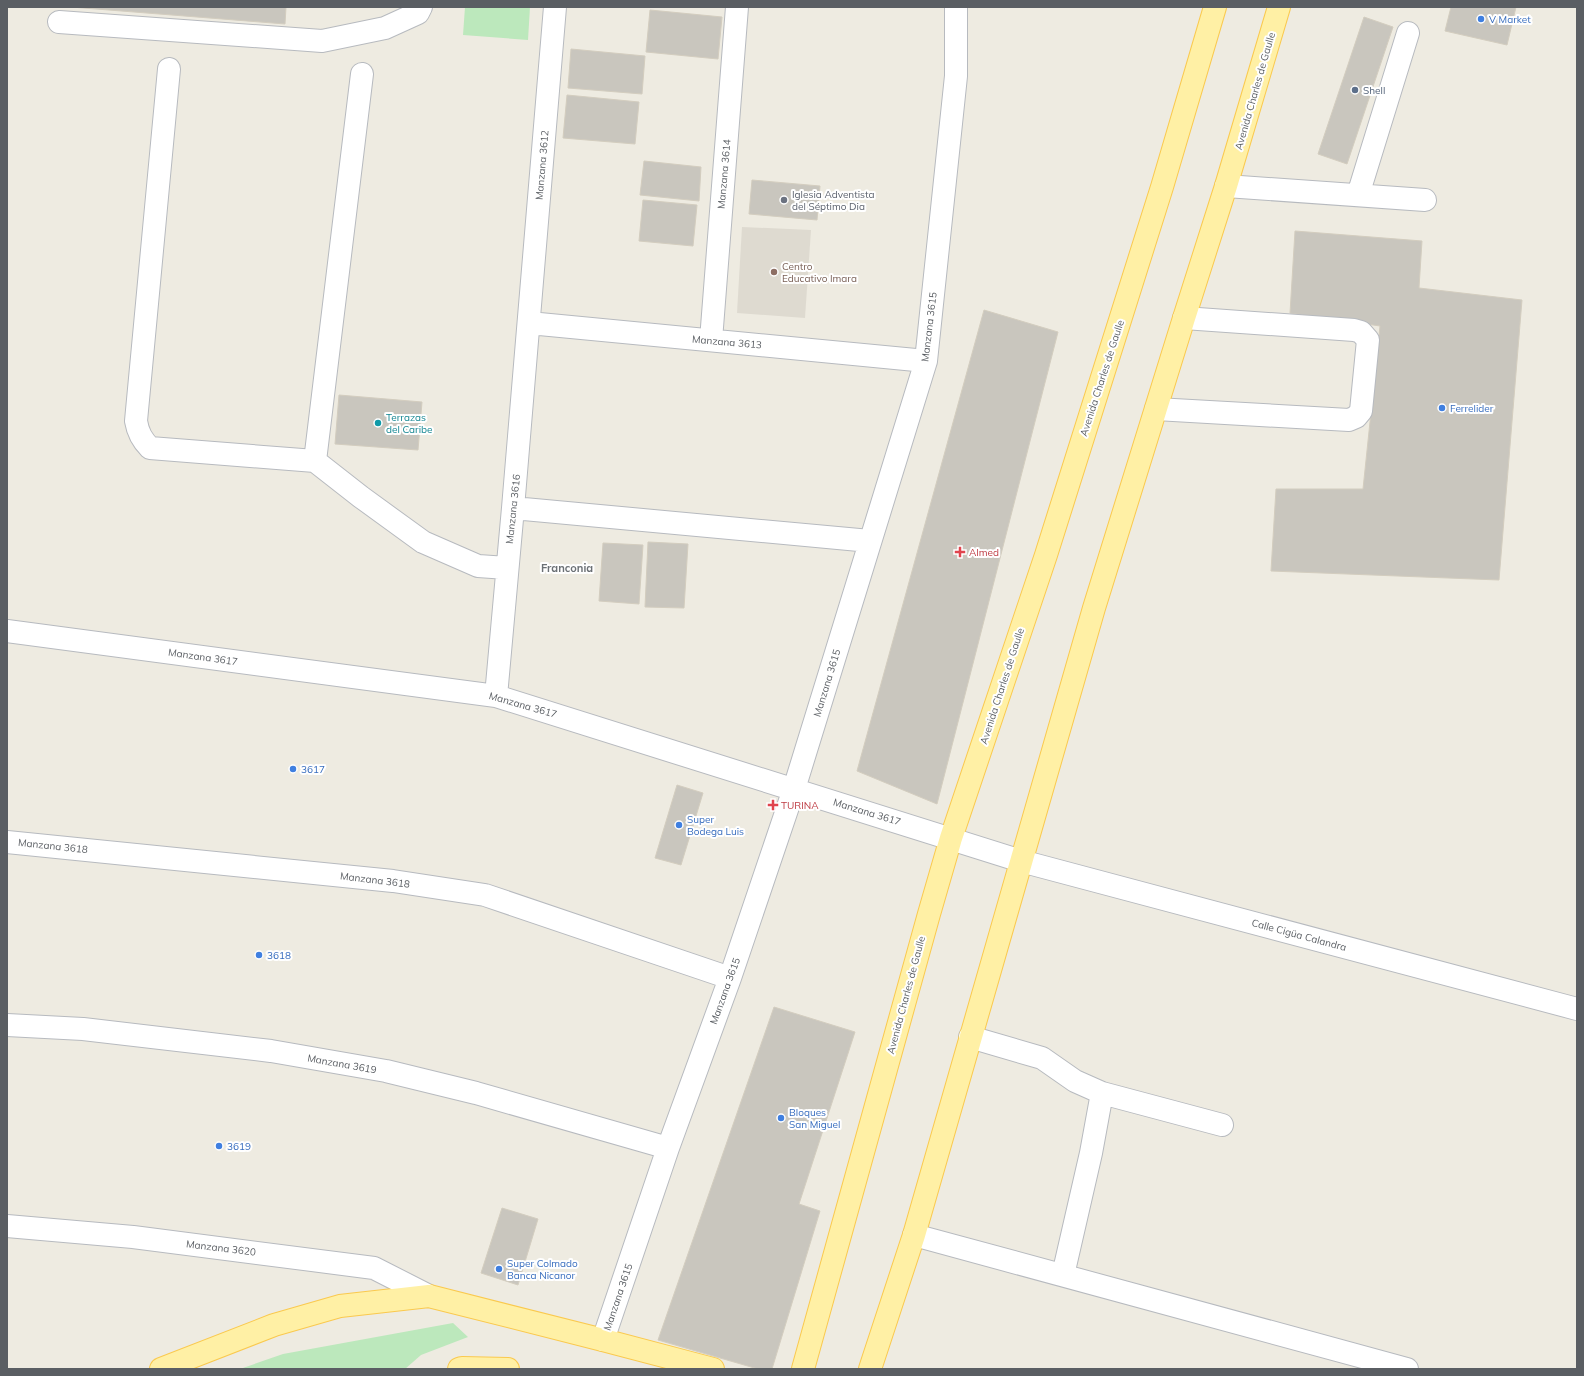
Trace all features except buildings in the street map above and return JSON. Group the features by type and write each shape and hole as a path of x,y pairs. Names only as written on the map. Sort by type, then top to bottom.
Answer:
{"main road":[{"name":"Avenida Charles de Gaulle","path":"803,1369 926,922 951,838 1051,540 1162,187 1215,7"},
{"name":"Avenida Charles de Gaulle","path":"870,1369 914,1235 1092,616 1226,186 1279,7"},
{"path":"161,1369 274,1325 340,1306 429,1296 713,1369"},
{"path":"459,1369 508,1369"}],"street":[{"path":"59,22 322,41 385,28 418,13 421,7"},
{"name":"Manzana 3612","path":"529,323 556,7"},
{"name":"Manzana 3614","path":"711,340 737,7"},
{"name":"Manzana 3615","path":"604,1340 668,1148 730,978 794,789 926,361 956,76 956,7"},
{"path":"1358,195 1408,33"},
{"path":"170,69 136,421 142,440 150,448 315,461 361,498 423,542 478,566 507,568"},
{"path":"315,461 362,74"},
{"path":"1226,186 1425,200"},
{"path":"1156,409 1348,420 1356,417 1361,411 1368,340 1361,332 1354,330 1184,318"},
{"name":"Manzana 3613","path":"529,323 926,361"},
{"name":"Manzana 3616","path":"496,696 529,323"},
{"path":"513,508 870,541"},
{"name":"Manzana 3617","path":"7,632 496,696 1021,861"},
{"name":"Manzana 3618","path":"7,842 393,881 485,895 730,978"},
{"name":"Calle Cigüa Calandra","path":"1021,861 1577,1009"},
{"name":"Manzana 3619","path":"7,1025 83,1029 271,1051 386,1071 476,1093 668,1148"},
{"path":"970,1037 1042,1058 1075,1081 1102,1093 1222,1125"},
{"path":"1063,1275 1091,1153 1102,1093"},
{"name":"Manzana 3620","path":"7,1226 133,1237 374,1268 429,1296"},
{"path":"914,1235 1407,1369"}],"shaded area":[{"name":"Centro Educativo Imara","path":"742,227 811,230 805,318 737,313"}],"green space":[{"path":"465,7 530,7 528,40 463,35"},
{"path":"453,1323 468,1337 421,1355 405,1369 240,1369 283,1354"}],"place":[{"name":"V Market","path":"1481,19"},
{"name":"Shell","path":"1355,90"},
{"name":"Iglesia Adventista del Séptimo Dia","path":"784,200"},
{"name":"Centro Educativo Imara","path":"774,272"},
{"name":"Ferrelider","path":"1442,408"},
{"name":"Terrazas del Caribe","path":"378,423"},
{"name":"Almed","path":"960,552"},
{"name":"3617","path":"293,769"},
{"name":"TURINA","path":"773,805"},
{"name":"Super Bodega Luis","path":"679,825"},
{"name":"3618","path":"259,955"},
{"name":"Bloques San Miguel","path":"781,1118"},
{"name":"3619","path":"219,1146"},
{"name":"Super Colmado Banca Nicanor","path":"499,1269"}],"district":[{"name":"Franconia","path":"567,568"}]}
